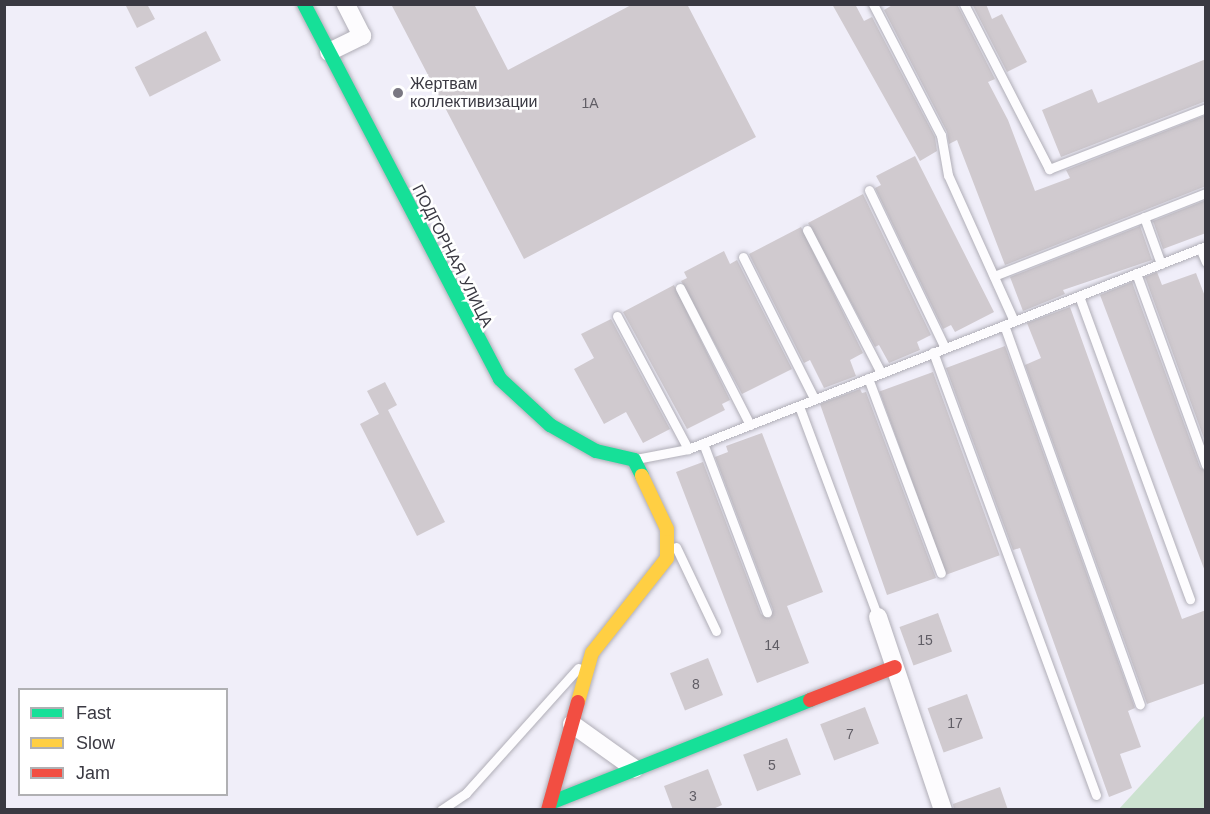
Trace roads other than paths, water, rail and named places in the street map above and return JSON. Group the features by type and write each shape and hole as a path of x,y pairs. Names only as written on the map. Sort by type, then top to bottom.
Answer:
{"street":[{"name":"ПОДГОРНАЯ УЛИЦА","path":"304,4 500,379 550,425 596,451 634,460"},
{"path":"329,52 362,36 346,4"},
{"path":"549,806 592,653 667,558 667,529 634,460"},
{"path":"878,617 943,810"},
{"path":"549,806 635,769 895,667"},
{"path":"572,724 635,769"}],"lane":[{"path":"873,4 941,135 948,175 1014,321"},
{"path":"964,4 1049,169 1206,108"},
{"path":"869,190 945,348"},
{"path":"994,276 1206,193"},
{"path":"1144,217 1161,264"},
{"path":"807,230 881,373"},
{"path":"634,460 688,449 1203,247 1206,262"},
{"path":"743,257 814,398"},
{"path":"1136,273 1206,465"},
{"path":"680,288 750,424"},
{"path":"1079,296 1190,599"},
{"path":"617,316 688,449"},
{"path":"1004,325 1140,704"},
{"path":"933,352 1096,795"},
{"path":"868,378 941,573"},
{"path":"799,406 878,617"},
{"path":"703,443 767,612"},
{"path":"667,529 716,631"},
{"path":"441,810 466,793 592,653"}],"place":[{"name":"Жертвам коллективизации","path":"398,93"}]}
